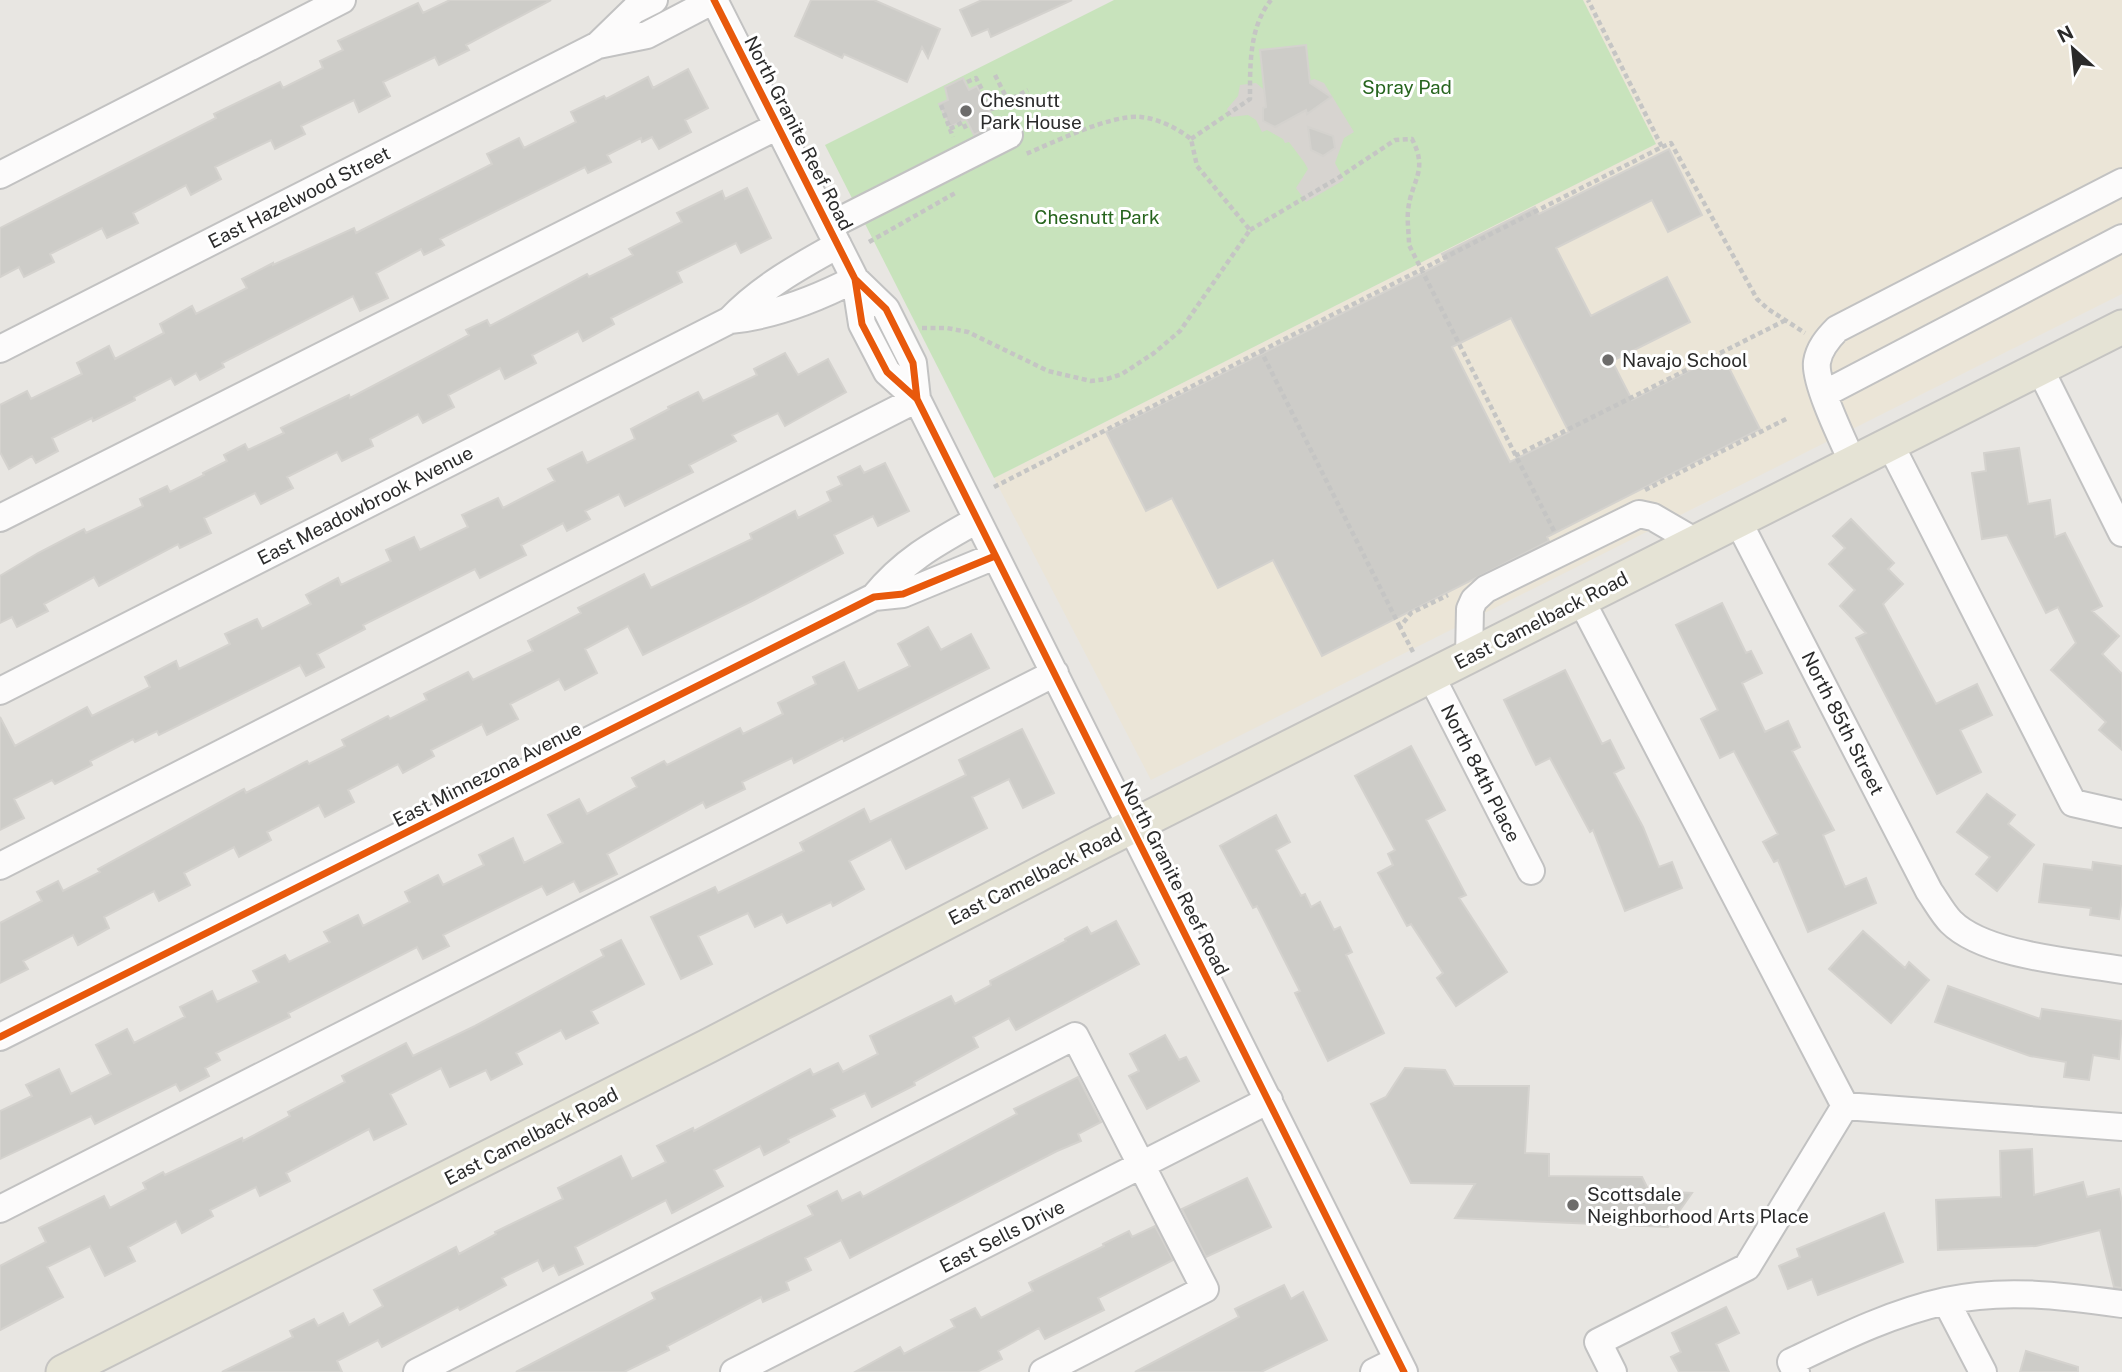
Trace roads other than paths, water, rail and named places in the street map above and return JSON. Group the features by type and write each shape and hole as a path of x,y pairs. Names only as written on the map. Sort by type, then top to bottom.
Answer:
{"main road":[{"name":"East Camelback Road","path":"63,1372 708,1046 1132,826 2122,327"}],"street":[{"path":"0,175 342,0"},
{"name":"East Hazelwood Street","path":"598,45 634,10 654,0"},
{"name":"East Hazelwood Street","path":"0,349 598,45 646,35 714,0"},
{"name":"North Granite Reef Road","path":"714,0 855,279 862,324 868,336 887,372 916,400 1401,1366"},
{"path":"0,518 778,126"},
{"name":"East Meadowbrook Avenue","path":"0,691 730,320 746,303 799,267 833,235 1009,135"},
{"path":"1853,463 1824,394 1816,364 1824,343 1837,329 2122,182"},
{"path":"1824,394 2122,238"},
{"name":"East Meadowbrook Avenue","path":"730,320 754,318 819,297 855,279"},
{"path":"2040,369 2122,533"},
{"path":"0,866 916,400"},
{"path":"1890,444 2073,803 2122,814"},
{"path":"1469,657 1470,609 1474,600 1486,589 1639,514 1653,517 1696,542"},
{"name":"East Minnezona Avenue","path":"874,597 894,573 938,542 976,520"},
{"name":"North 85th Street","path":"1738,521 1929,891 1952,923 1980,942 2025,954 2122,970"},
{"name":"East Minnezona Avenue","path":"0,1037 874,597 902,594 995,556"},
{"path":"1581,600 1846,1106"},
{"path":"0,1209 1055,673"},
{"name":"North 84th Place","path":"1430,676 1531,871"},
{"path":"417,1372 1074,1036 1205,1289 1044,1372"},
{"name":"East Sells Drive","path":"734,1372 1269,1100"},
{"path":"1846,1106 2122,1127"},
{"path":"1613,1372 1598,1342 1746,1267 1846,1106"},
{"path":"1793,1367 1866,1326 1946,1301 2011,1294 2054,1295 2122,1304"},
{"path":"1946,1301 1983,1372"},
{"path":"1374,1372 1401,1366"}],"place":[{"name":"Chesnutt Park House","path":"966,111"},
{"name":"Navajo School","path":"1608,360"},
{"name":"Scottsdale Neighborhood Arts Place","path":"1573,1205"}],"park label":[{"name":"Spray Pad","path":"1407,87"},
{"name":"Chesnutt Park","path":"1097,217"}]}
